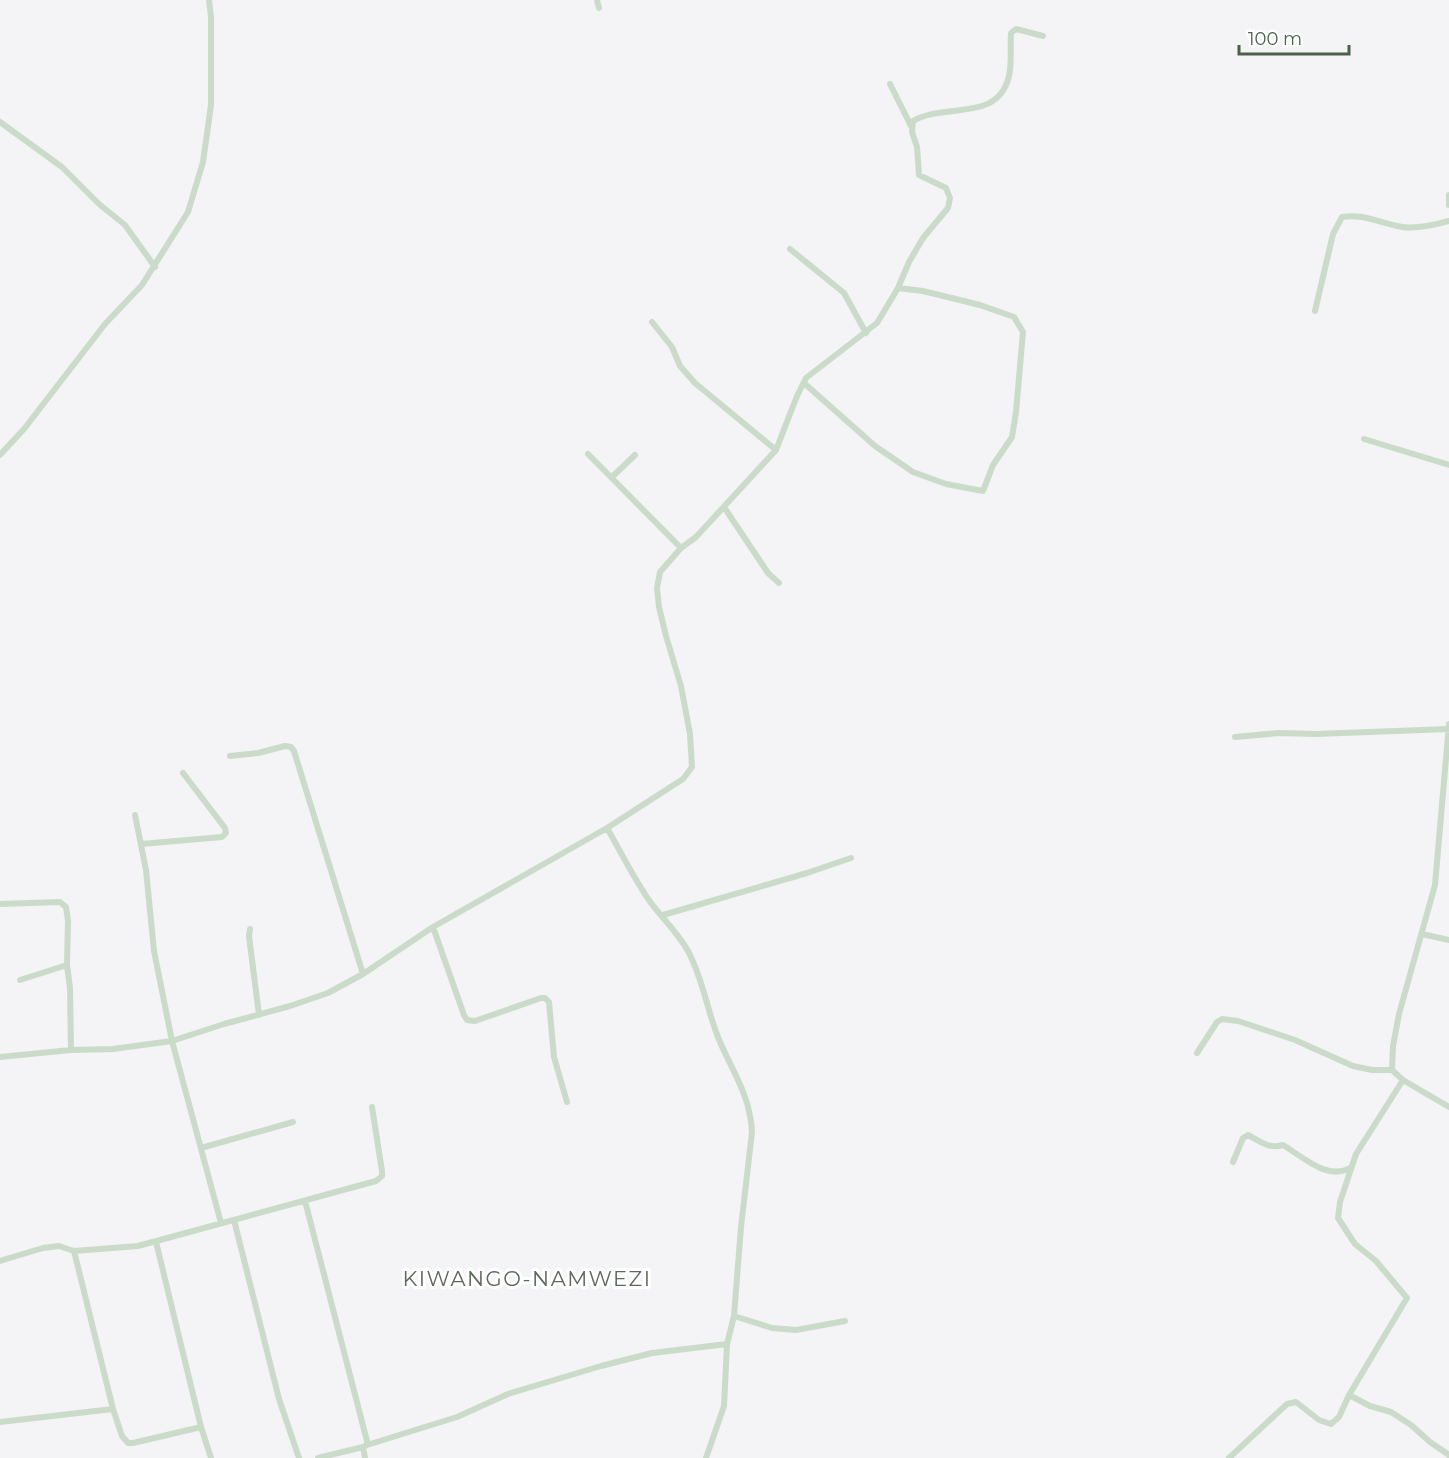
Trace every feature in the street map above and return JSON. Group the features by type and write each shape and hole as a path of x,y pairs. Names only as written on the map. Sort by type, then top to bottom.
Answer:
{"street":[{"path":"0,455 24,429 105,324 142,285 188,212 203,162 211,105 211,17 208,0"},
{"path":"597,0 598,8"},
{"path":"911,127 914,120 927,116 988,105 1004,91 1010,74 1011,33 1016,29 1042,36"},
{"path":"0,1057 72,1050 113,1049 172,1041 312,999 363,974 432,927 607,828 683,780 692,767 690,734 681,686 659,607 657,588 660,572 681,548 696,537 776,450 806,378 877,323 898,288 923,238 948,208 950,201 946,188 919,175 917,147 911,127 890,84"},
{"path":"0,122 10,127 69,173 86,192 133,234 155,267"},
{"path":"1449,195 1449,205"},
{"path":"1315,311 1333,234 1342,217 1357,215 1404,227 1426,226 1449,221"},
{"path":"790,249 844,293 866,333"},
{"path":"804,382 875,446 913,472 946,484 983,491 993,465 1012,437 1017,412 1023,332 1014,317 980,305 923,291 898,288"},
{"path":"652,322 672,347 680,366 695,383 776,450"},
{"path":"1364,439 1449,465"},
{"path":"588,454 681,548"},
{"path":"612,477 635,455"},
{"path":"724,507 768,573 779,583"},
{"path":"1392,1070 1393,1046 1399,1014 1435,885 1445,806 1449,724"},
{"path":"1235,737 1279,733 1315,734 1449,729"},
{"path":"230,756 285,747 291,747 294,751 363,974"},
{"path":"141,844 222,837 226,833 225,828 183,773"},
{"path":"135,815 141,844 154,951 172,1041 221,1223"},
{"path":"607,828 651,904 663,915 687,948 699,972 719,1039 750,1110 752,1132 734,1316 727,1344 724,1406 706,1458"},
{"path":"663,915 807,873 850,858"},
{"path":"0,904 60,902 65,904 68,921 67,965 72,1050"},
{"path":"432,927 467,1020 475,1021 542,998 549,1002 554,1057 567,1102"},
{"path":"250,929 259,1015"},
{"path":"1422,934 1449,940"},
{"path":"20,980 67,965"},
{"path":"1197,1053 1217,1022 1222,1019 1238,1021 1295,1040 1353,1066 1372,1070 1392,1070 1403,1080 1449,1107"},
{"path":"1229,1458 1287,1404 1296,1402 1319,1420 1331,1424 1339,1417 1349,1395 1407,1298 1376,1261 1355,1244 1338,1218 1340,1202 1356,1154 1403,1080"},
{"path":"0,1261 43,1248 59,1246 74,1251 138,1246 380,1179 382,1171 372,1107"},
{"path":"201,1148 293,1122"},
{"path":"1233,1162 1243,1138 1248,1135 1266,1145 1274,1147 1283,1145 1316,1167 1337,1172 1344,1172 1350,1168"},
{"path":"305,1201 346,1353 365,1446 365,1458"},
{"path":"234,1220 279,1399 299,1458"},
{"path":"156,1242 201,1427 212,1458"},
{"path":"74,1251 113,1409 122,1436 128,1443 133,1443 201,1427"},
{"path":"734,1316 772,1328 796,1330 845,1321"},
{"path":"318,1458 457,1417 508,1394 601,1366 652,1353 727,1344"},
{"path":"1349,1395 1370,1406 1391,1412 1412,1425 1430,1442 1449,1455"},
{"path":"0,1422 113,1409"}],"district":[{"name":"KIWANGO-NAMWEZI","path":"527,1278"}]}
